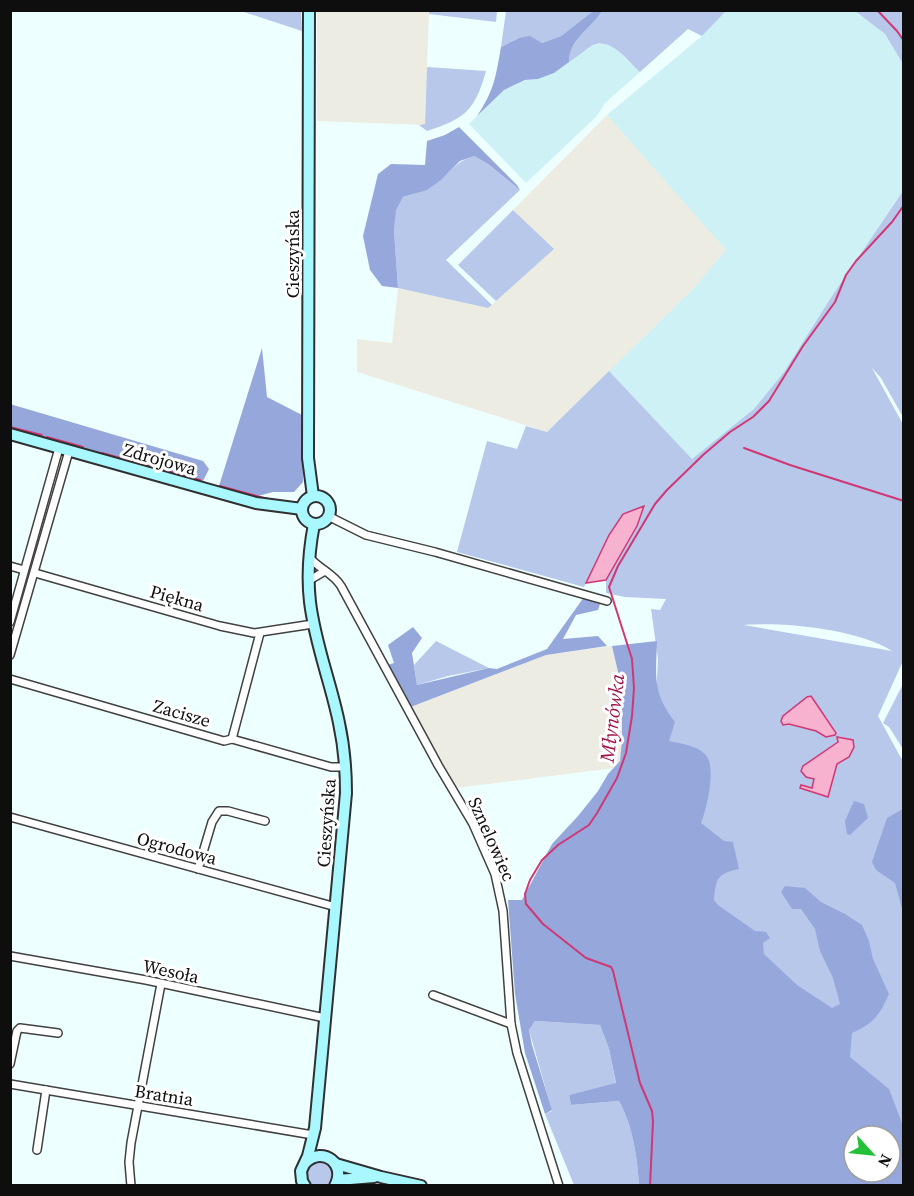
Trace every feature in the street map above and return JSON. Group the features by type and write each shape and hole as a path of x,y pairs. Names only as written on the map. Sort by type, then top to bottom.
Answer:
{"main road":[{"name":"Cieszyńska","path":"309,10 308,458 313,496"},
{"name":"Zdrojowa","path":"10,434 256,503 302,509"},
{"path":"313,496 327,501 329,508 328,516 314,524 304,518 302,509 305,501 313,496"},
{"name":"Cieszyńska","path":"301,1182 314,1131 344,819 345,767 340,724 313,624 308,581 314,524"},
{"name":"Cieszyńska","path":"314,1131 326,1156"},
{"path":"306,1162 315,1156 326,1156 339,1169 337,1183 381,1177"},
{"path":"336,1164 381,1177 421,1185"}],"street":[{"path":"10,622 64,449"},
{"path":"10,655 34,573 64,449"},
{"path":"328,516 366,535 435,552 607,602"},
{"name":"Sznelowiec","path":"309,557 333,576 342,587 438,765 473,824 495,874 504,911 511,1024 559,1185"},
{"path":"10,566 25,570"},
{"name":"Piękna","path":"25,570 28,577 34,573 220,626 260,633 313,624"},
{"path":"308,581 324,571"},
{"path":"232,739 260,633"},
{"name":"Zacisze","path":"10,679 224,741 232,739 331,766 345,767"},
{"path":"198,869 212,822 219,811 228,811 265,821"},
{"name":"Ogrodowa","path":"10,817 336,907"},
{"name":"Wesoła","path":"10,956 325,1018"},
{"path":"131,1185 129,1152 161,984"},
{"path":"433,995 511,1024"},
{"path":"10,1064 17,1031 20,1028 58,1033"},
{"name":"Bratnia","path":"10,1084 138,1106 314,1131"},
{"path":"37,1150 46,1090"}],"shaded area":[{"path":"241,11 301,11 302,31"},
{"path":"317,11 429,11 425,125 317,121"},
{"path":"429,11 497,11 496,22 429,14"},
{"path":"506,11 593,11 561,36 542,43 519,38 501,47"},
{"path":"593,11 602,11 573,47 569,62 554,73 538,79 525,80 504,90 477,116 494,83 501,47 519,38 530,36 542,43 561,36"},
{"path":"602,11 726,11 702,36 688,29 640,72 619,51 600,43 593,45 569,62 573,47"},
{"path":"726,11 855,11 885,34 903,64 903,191 784,372 755,409 692,459 609,371 693,289 726,250 607,115 702,36"},
{"path":"855,11 903,11 903,64 885,34"},
{"path":"604,43 616,49 640,72 605,103 597,116 526,183 469,124 504,90 526,80 538,79 594,45"},
{"path":"427,67 486,71 473,104 467,111 451,122 427,131 419,125 425,124"},
{"path":"607,115 727,250 693,289 547,432 357,372 357,339 392,343 398,288 488,308 553,249 513,210"},
{"path":"459,127 520,190 488,164 474,156 460,161 427,190 403,197 396,210 394,230 398,288 382,286 370,270 363,236 378,174 391,164 425,165 427,141"},
{"path":"474,156 488,164 520,190 446,260 492,305 488,308 398,288 395,210 403,197 429,187 460,163"},
{"path":"903,191 903,417 881,378 872,368 904,426 903,661 878,716 903,759 903,1129 902,1124 899,1124 715,915 656,696 658,659 651,609 660,610 666,599 625,597 606,593 606,580 637,526 644,507 623,514 609,535 584,587 457,552 487,441 517,449 526,426 547,432 609,371 692,459 754,409 784,372","holes":["744,625 780,625 841,632 877,643 892,651"]},
{"path":"513,210 554,249 496,301 458,265"},
{"path":"262,348 267,397 302,415 303,482 294,492 273,492 254,497 219,486"},
{"path":"10,404 203,461 209,469 202,483 11,429"},
{"path":"644,506 637,526 606,580 586,583 609,535 623,514"},
{"path":"584,597 600,604 598,610 576,615 563,639 598,636 607,646 546,655 408,708 387,665 394,663 388,645 413,627 422,638 412,653 417,685 489,668 497,669 547,649"},
{"path":"436,641 489,668 417,685 414,665"},
{"path":"657,641 656,675 659,693 675,722 669,741 697,749 709,760 710,787 701,823 724,841 733,842 739,869 719,878 714,900 755,931 766,932 770,938 763,943 764,954 797,985 832,1008 840,1004 833,978 820,951 815,929 801,909 792,909 781,892 785,886 805,888 821,902 862,925 873,959 889,994 875,1018 852,1033 850,1057 889,1089 903,1126 903,1185 639,1185 634,1142 619,1101 571,1105 569,1095 616,1083 609,1049 600,1025 535,1021 529,1030 552,1110 545,1114 525,1053 515,994 508,900 522,900 552,844 578,816 620,761 622,689 612,646"},
{"path":"612,646 622,689 620,762 614,768 456,788 408,708 546,655"},
{"path":"903,684 903,749 889,727 883,723"},
{"path":"811,696 836,733 835,735 826,737 816,731 789,724 783,725 781,721 783,716"},
{"path":"837,737 853,740 854,747 849,757 837,764 828,797 800,788 801,785 812,788 814,779 806,777 801,771 803,766 838,742"},
{"path":"854,801 864,804 868,818 850,835 847,834 845,821"},
{"path":"903,809 903,912 895,883 876,870 872,862 887,818"},
{"path":"535,1021 600,1025 609,1049 616,1084 569,1095 571,1105 619,1101 634,1142 639,1185 574,1185 545,1114 552,1111 529,1030"},
{"path":"317,1160 327,1161 334,1169 332,1183 329,1185 311,1186 308,1182 307,1171"}],"waterway":[{"name":"Młynówka","path":"877,10 904,41"},
{"name":"Młynówka","path":"650,1186 652,1111 640,1083 613,971 611,967 586,958 543,924 526,904 525,894 542,860 558,845 589,825 617,778 626,753 634,688 632,659 609,587 618,566 655,504 667,490 703,455 730,432 753,417 769,401 803,346 835,302 846,275 904,205"},
{"path":"10,427 42,435"},
{"path":"47,437 83,447"},
{"path":"744,448 904,501"},
{"path":"102,453 200,480"},
{"path":"220,486 268,499"}]}
